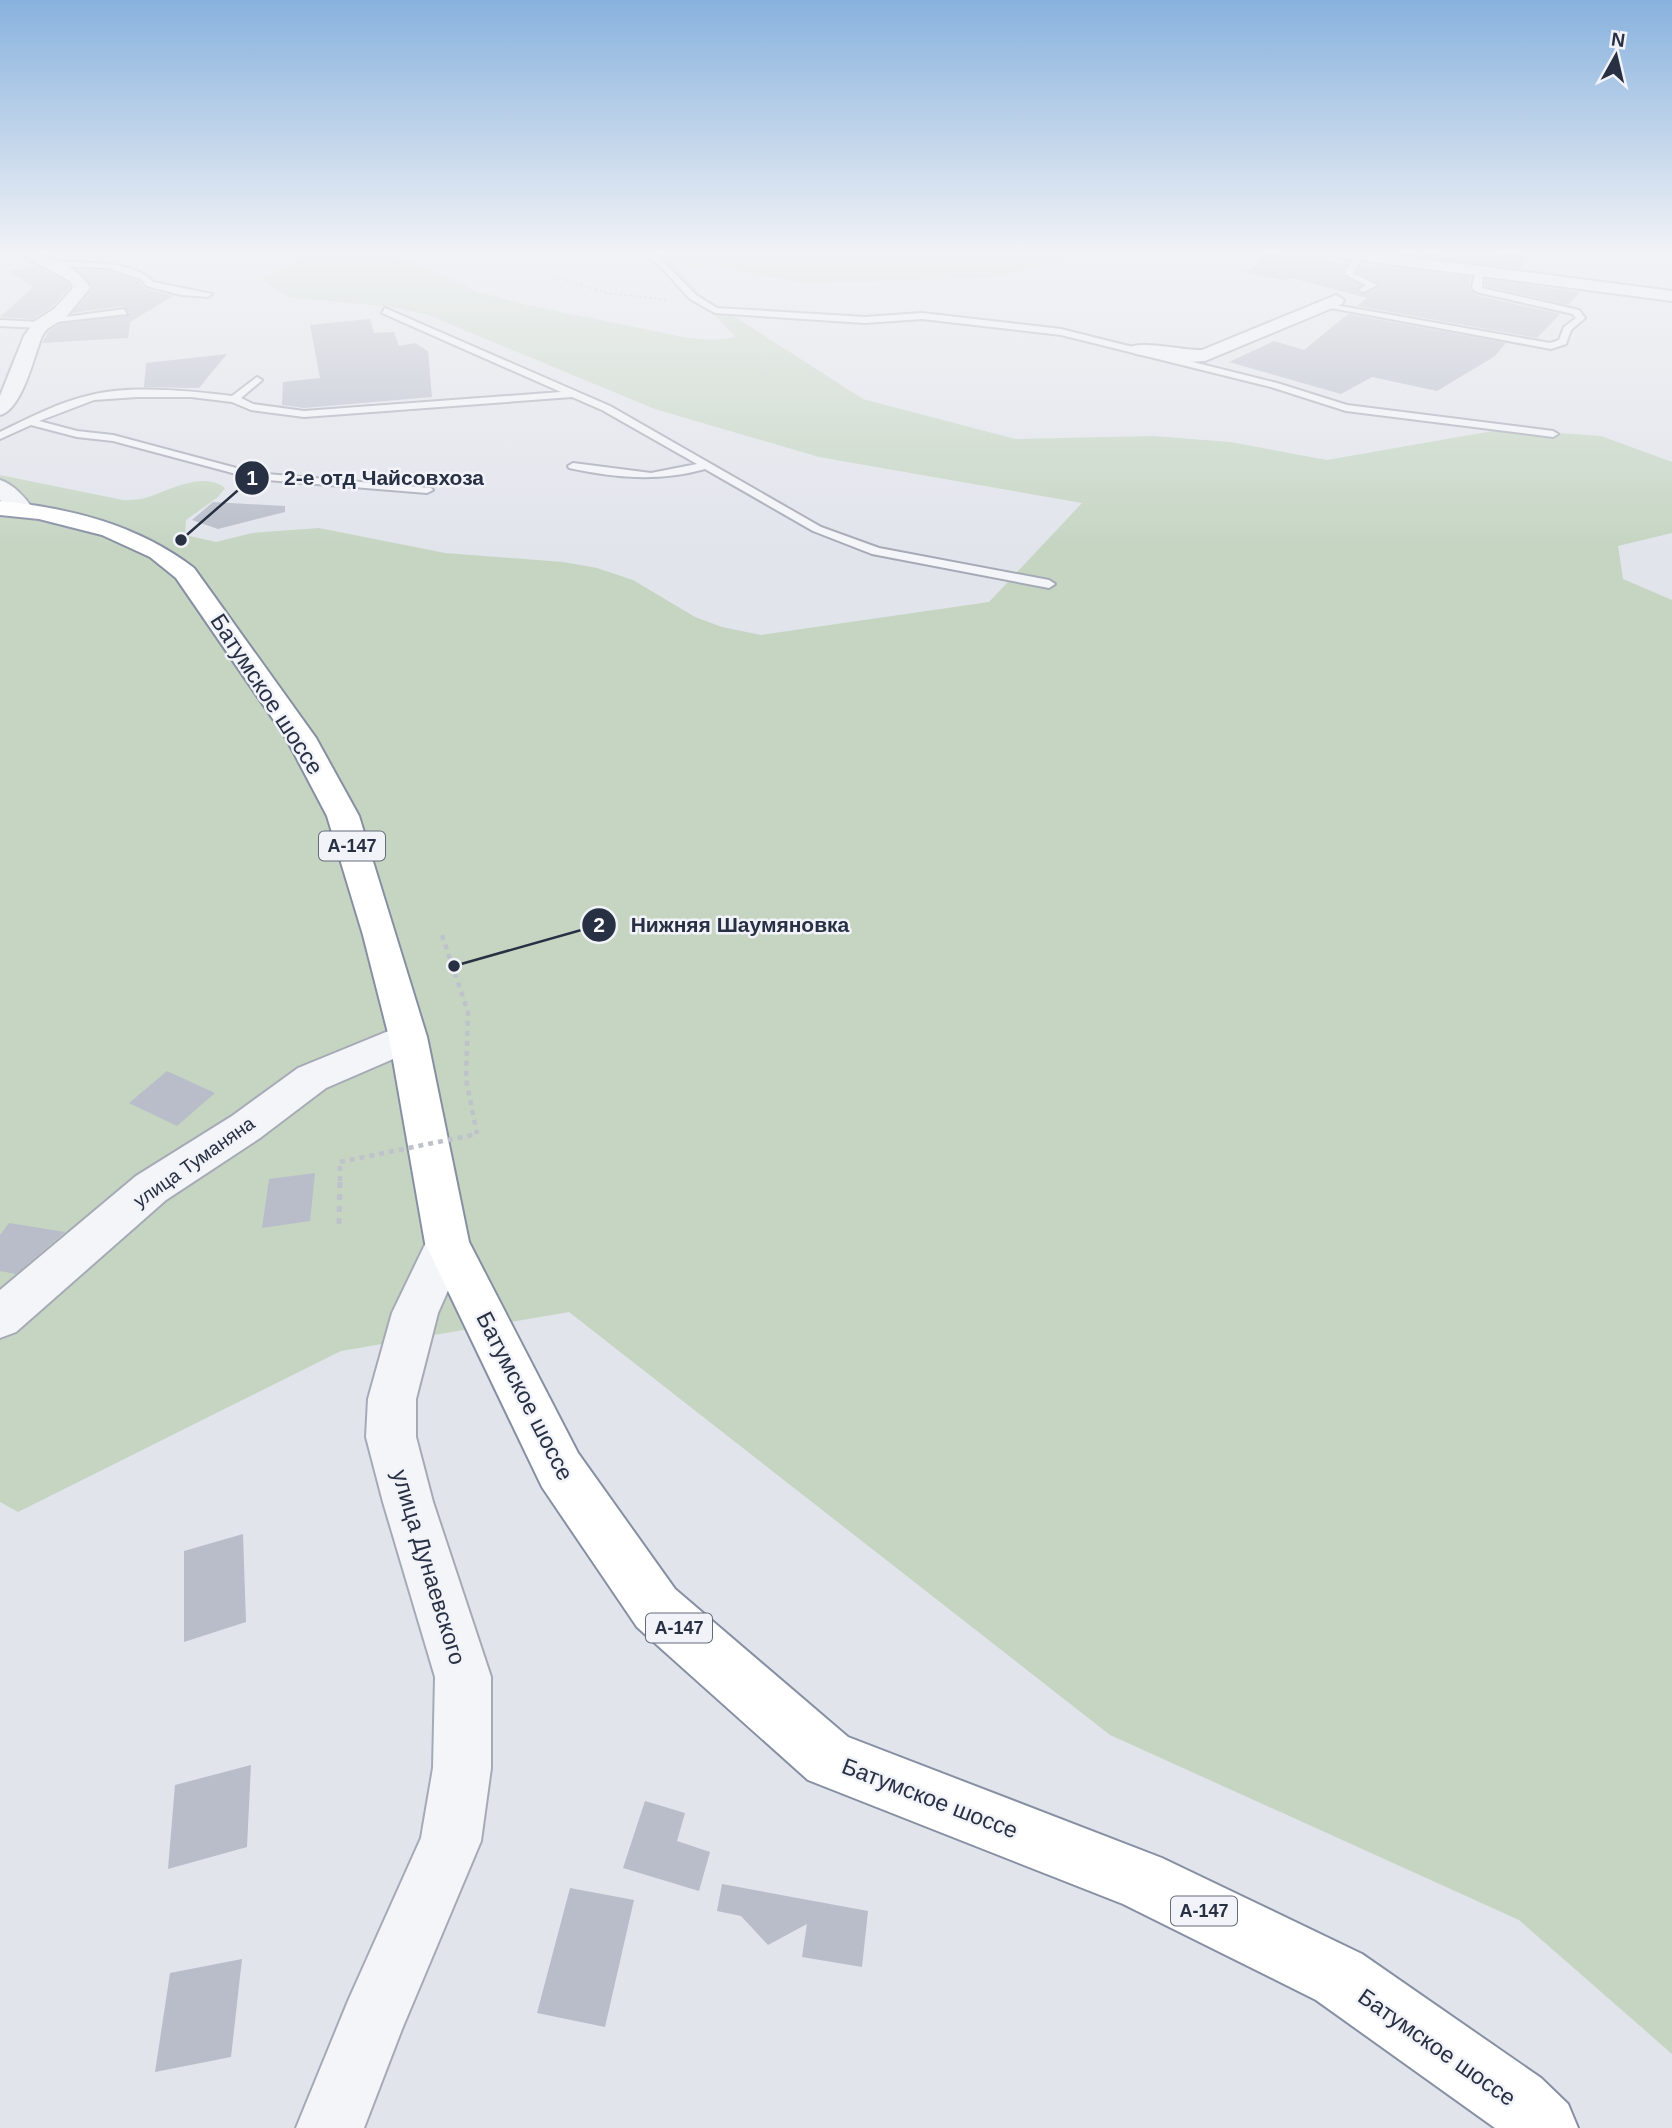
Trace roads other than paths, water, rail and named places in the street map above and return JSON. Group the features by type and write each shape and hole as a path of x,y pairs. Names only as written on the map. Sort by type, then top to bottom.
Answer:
{"highway":[{"name":"Батумское шоссе","path":"7,501 110,530 158,552 185,573 301,738 343,816 408,1037 447,1243 560,1470 656,1608 829,1759 1140,1880 1339,1977 1517,2102 1544,2128"}],"street":[{"path":"0,409 10,396 28,350"},
{"path":"1146,350 1187,356 1205,355 1217,350"},
{"name":"улица Туманяна","path":"0,1318 151,1188 246,1127 312,1078 408,1037"},
{"name":"улица Дунаевского","path":"330,2128 371,2024 451,1841 462,1768 463,1677 408,1502 391,1437 392,1399 415,1313 447,1243"}],"lane":[{"path":"474,350 576,394 817,529 876,551 1049,584"},
{"path":"1140,350 1274,385 1346,408 1553,433"},
{"path":"233,399 257,380"},
{"path":"0,436 93,397 191,394 233,399 251,407 304,414 576,394"},
{"path":"29,422 77,434 113,438 255,476 427,490"},
{"path":"573,466 651,475 678,473 707,465"}],"place":[{"name":"2-е отд Чайсовхоза","path":"181,540"},
{"name":"Нижняя Шаумяновка","path":"454,966"}]}
